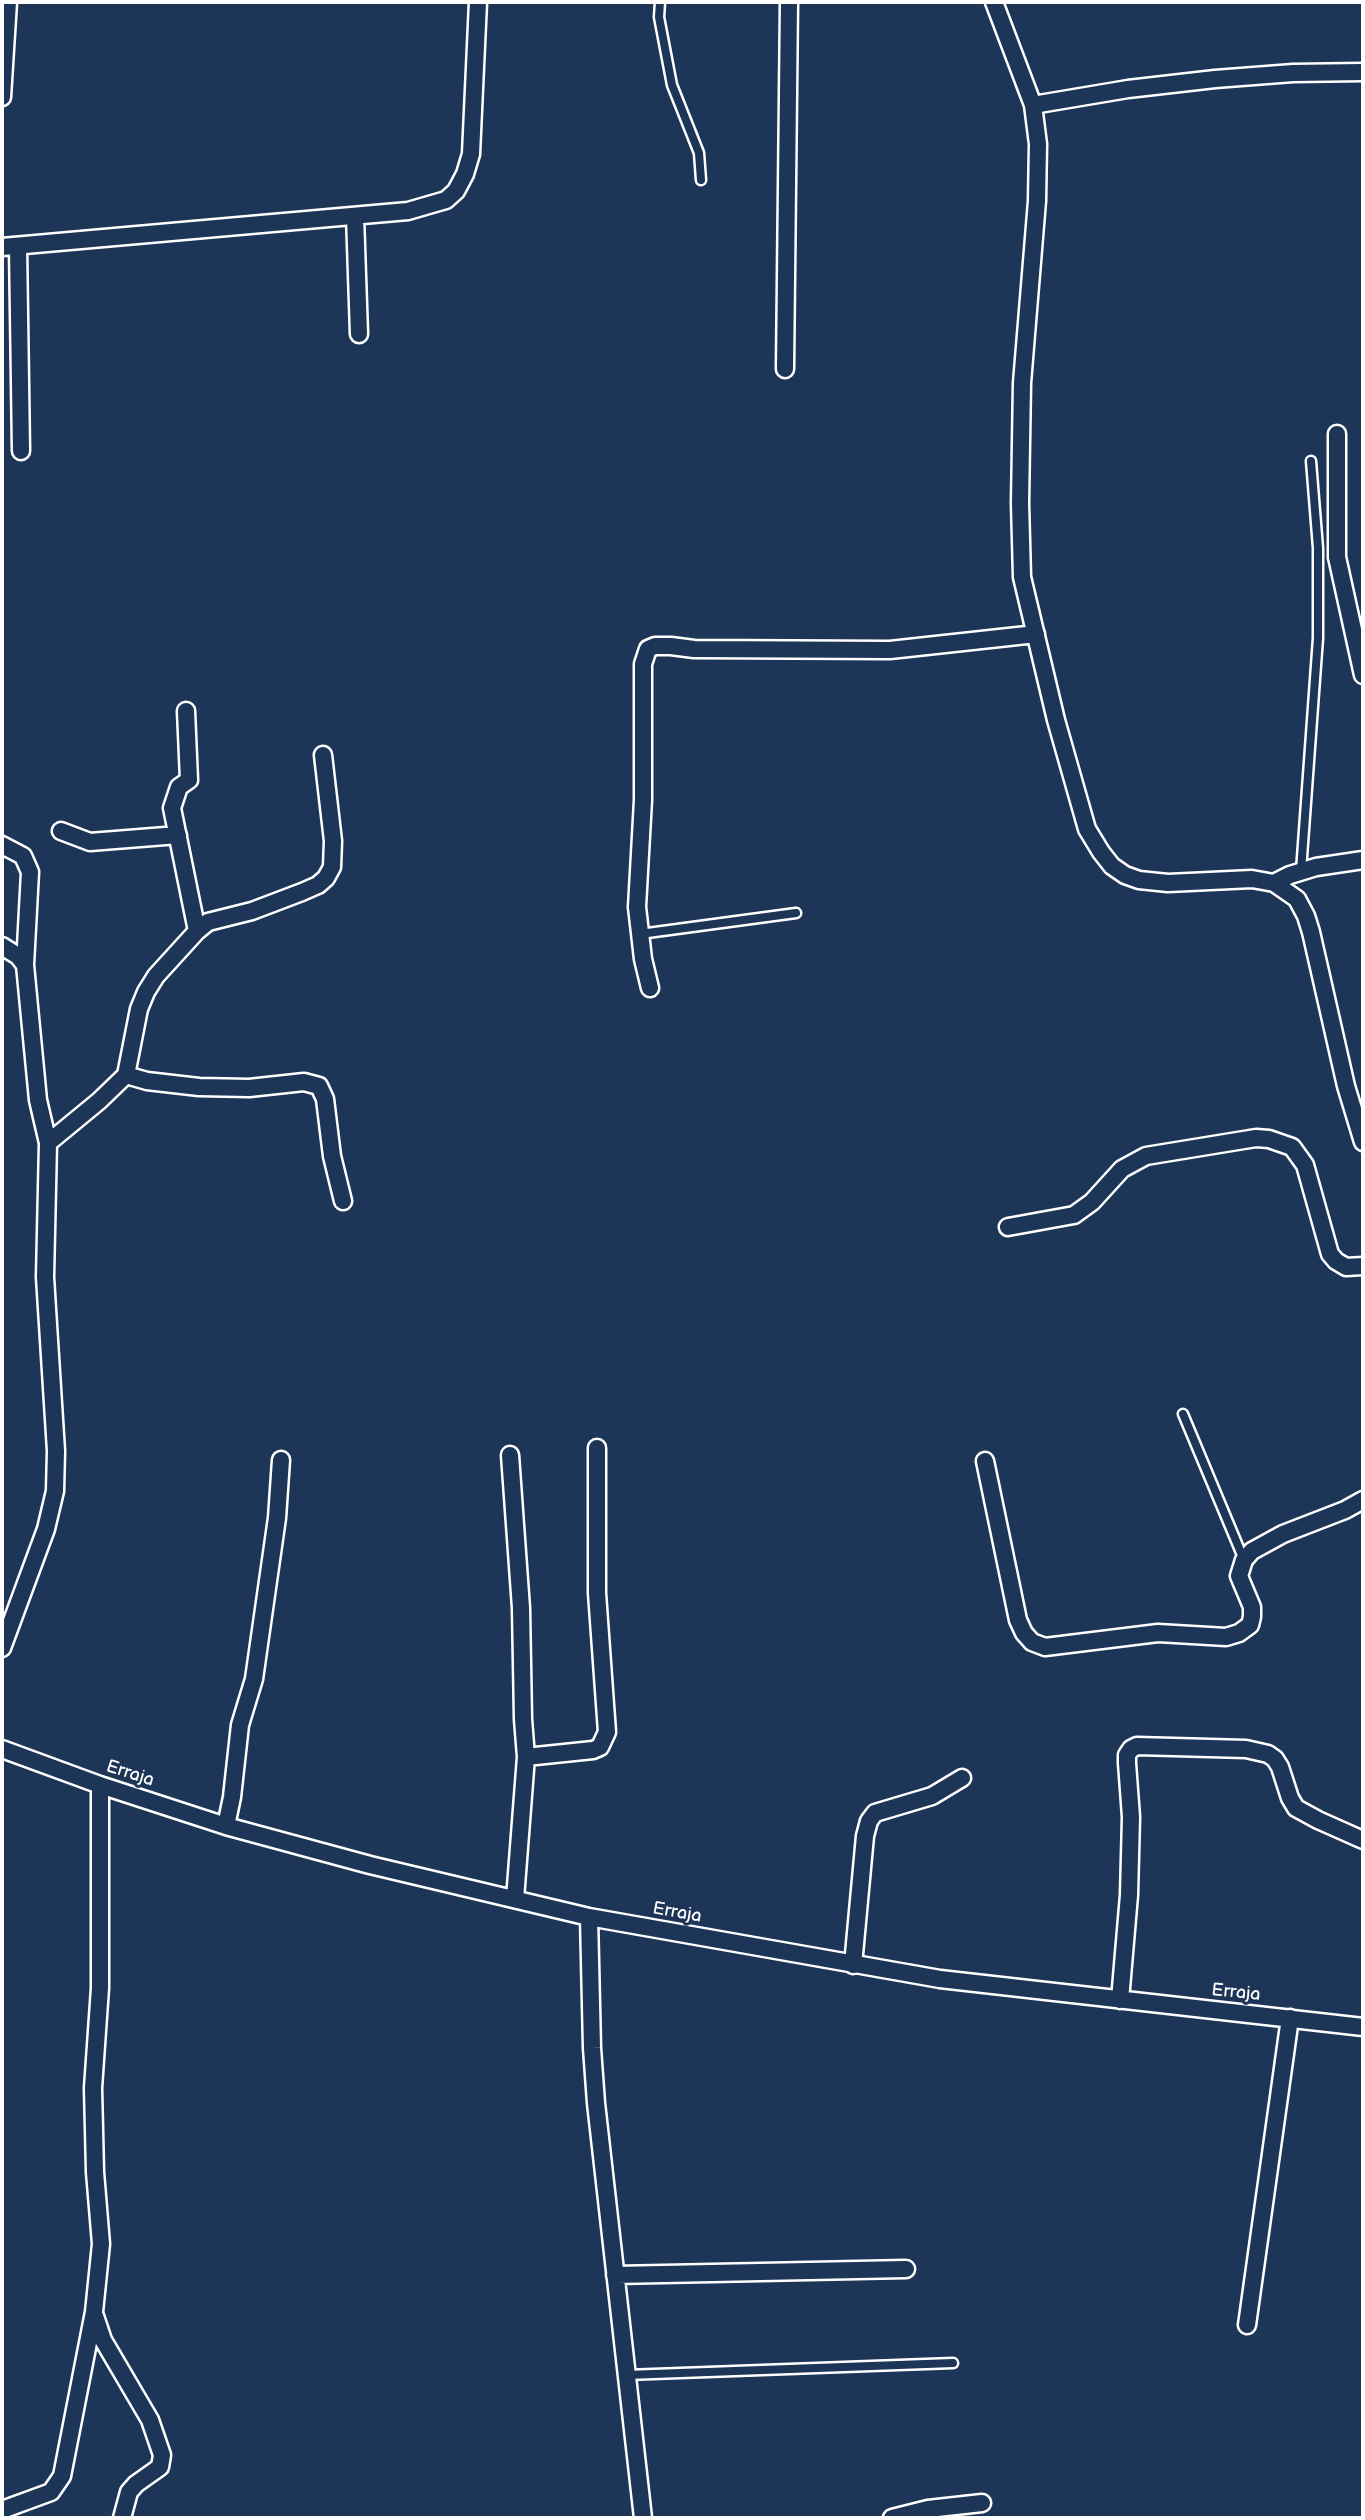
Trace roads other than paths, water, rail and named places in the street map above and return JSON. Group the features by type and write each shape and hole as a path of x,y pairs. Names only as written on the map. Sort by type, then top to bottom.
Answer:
{"street":[{"path":"2,97 8,2"},
{"path":"21,450 10,247 408,211 446,200 456,191 471,154 478,2"},
{"path":"785,369 789,2"},
{"path":"994,2 1033,105 1038,144 1037,201 1022,383 1022,577 1056,720 1087,829 1112,866 1139,880 1168,883 1236,879 1274,883 1297,899 1307,916 1346,1086 1363,1142"},
{"path":"1033,105 1128,89 1214,79 1293,73 1363,72"},
{"path":"355,216 359,334"},
{"path":"1337,434 1337,557 1363,675"},
{"path":"650,988 639,934 637,907 643,800 643,664 648,649 671,646 694,649 890,650 1035,634"},
{"path":"186,710 188,780 179,787 172,808 197,931"},
{"path":"48,1143 100,1101 125,1075 139,1009 146,992 156,976 197,931 208,922 252,911 318,885 326,878 332,867 333,841 323,755"},
{"path":"61,831 90,842 178,835"},
{"path":"2,845 23,856 30,872 25,965 34,1073 48,1143 45,1277 54,1424 55,1491 47,1529 2,1648"},
{"path":"1274,883 1301,871 1363,860"},
{"path":"2,946 18,956 25,965"},
{"path":"125,1075 147,1082 199,1087 249,1088 304,1082 319,1086 325,1099 332,1157 343,1201"},
{"path":"1008,1227 1074,1215 1092,1202 1122,1169 1146,1156 1256,1138 1269,1139 1292,1147 1305,1165 1331,1254 1341,1265 1363,1266"},
{"path":"526,1757 593,1750 600,1747 607,1732 597,1593 597,1448"},
{"path":"510,1455 521,1608 526,1757 515,1899"},
{"path":"226,1826 240,1725 254,1679 277,1518 281,1460"},
{"path":"985,1461 1018,1620 1032,1642 1045,1647 1158,1633 1226,1637 1240,1633 1250,1625 1252,1617 1252,1607 1239,1576 1244,1560 1252,1551 1283,1534 1345,1510 1363,1500"},
{"path":"1120,2000 1129,1895 1131,1817 1127,1755 1131,1749 1137,1746 1246,1749 1268,1755 1280,1766 1296,1808 1363,1840"},
{"name":"Erraja","path":"2,1749 100,1785 226,1826 370,1865 589,1917 853,1965 953,1980 1363,2027"},
{"path":"853,1965 865,1836 869,1821 875,1812 932,1796 962,1778"},
{"path":"2,2511 51,2491 62,2476 94,2312 102,2244 95,2172 93,2099 100,1988 100,1785"},
{"path":"589,1917 592,2048 643,2518"},
{"path":"1247,2325 1290,2018"},
{"path":"615,2275 906,2269"},
{"path":"94,2312 103,2340 150,2420 162,2455 160,2467 129,2492 124,2502 122,2518"},
{"path":"892,2518 928,2509 982,2503"}],"lane":[{"path":"660,2 659,16 672,85 699,153 701,180"},
{"path":"1301,871 1318,638 1318,548 1311,461"},
{"path":"639,934 796,913"},
{"path":"1183,1414 1244,1560"},
{"path":"626,2375 953,2363"}]}
